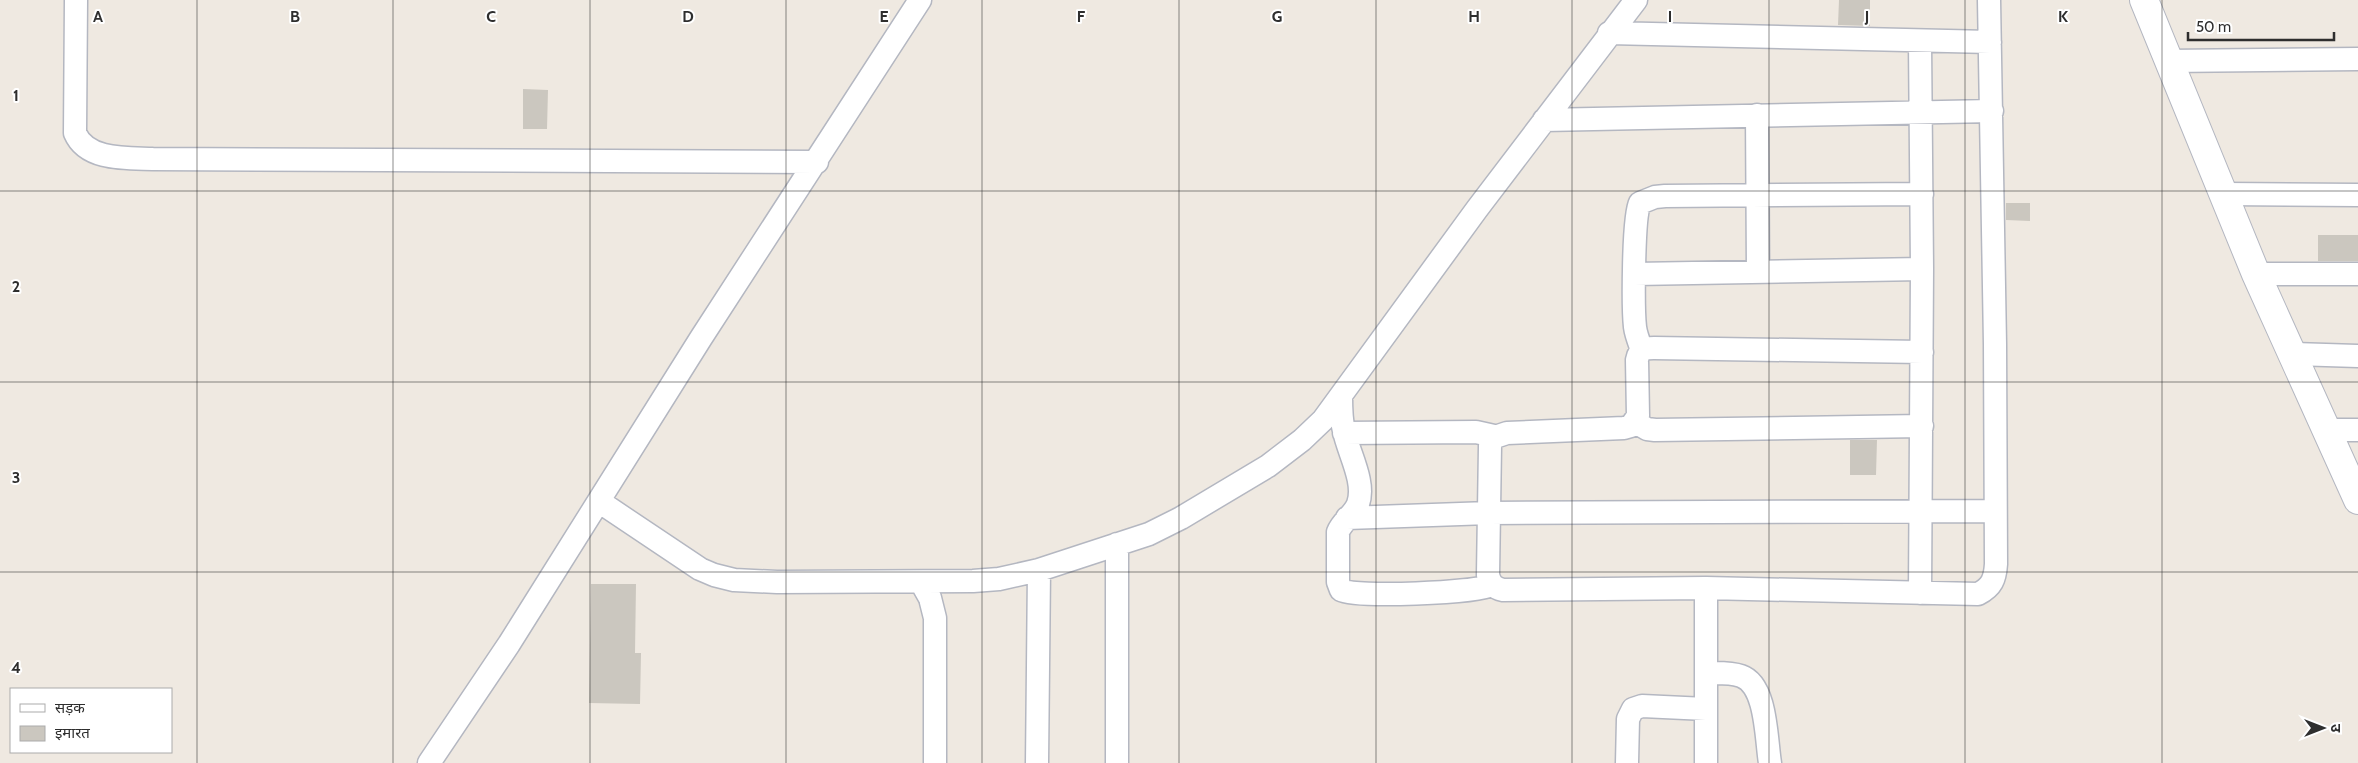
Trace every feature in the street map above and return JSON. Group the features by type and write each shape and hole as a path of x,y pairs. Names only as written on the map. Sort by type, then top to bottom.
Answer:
{"street":[{"path":"76,0 75,133 78,140 89,150 105,155 153,159 817,162"},
{"path":"429,763 600,502 701,338 817,162 920,0"},
{"path":"600,502 686,561 714,576 734,580 777,582 991,580 1039,570 1149,534 1181,518 1268,466 1302,440 1323,420 1544,120 1636,0"},
{"path":"1341,396 1344,433 1357,478 1359,494 1357,506 1341,525 1337,540 1338,582 1341,590 1345,592 1383,593 1470,590 1492,585 1503,590 1706,588 1978,594 1988,589 1995,576 1995,344 1989,0"},
{"path":"2144,0 2256,274 2294,354 2358,500"},
{"path":"1609,33 1920,42 1990,42"},
{"path":"1920,42 1922,112 1920,593"},
{"path":"2168,61 2358,59"},
{"path":"1544,120 1992,111"},
{"path":"1757,115 1758,272"},
{"path":"1642,350 1635,325 1636,218 1640,203 1655,197 1665,196 1922,194"},
{"path":"2224,194 2358,195"},
{"path":"1635,274 1922,269"},
{"path":"2256,274 2358,274"},
{"path":"1344,433 1476,432 1494,436 1507,433 1624,428 1635,422 1638,416 1636,360 1638,353 1642,350 1654,348 1922,352"},
{"path":"2294,354 2358,356"},
{"path":"1635,422 1647,429 1655,430 1922,426"},
{"path":"2327,430 2358,430"},
{"path":"1492,585 1488,575 1490,446 1494,436"},
{"path":"1347,518 1489,513 1995,511"},
{"path":"1117,544 1117,763"},
{"path":"1037,763 1039,570"},
{"path":"921,582 930,598 935,618 935,763"},
{"path":"1706,588 1706,763"},
{"path":"1706,674 1741,676 1750,681 1757,689 1770,763"},
{"path":"1627,763 1628,719 1633,709 1642,706 1706,709"}],"building":[{"path":"1839,0 1870,0 1870,26 1838,25"},
{"path":"523,89 548,90 547,129 523,129"},
{"path":"2006,203 2030,203 2030,221 2006,220"},
{"path":"2318,235 2358,235 2358,261 2318,261"},
{"path":"1850,440 1877,440 1876,475 1850,475"},
{"path":"591,584 636,584 635,653 641,653 640,704 589,703"}]}
